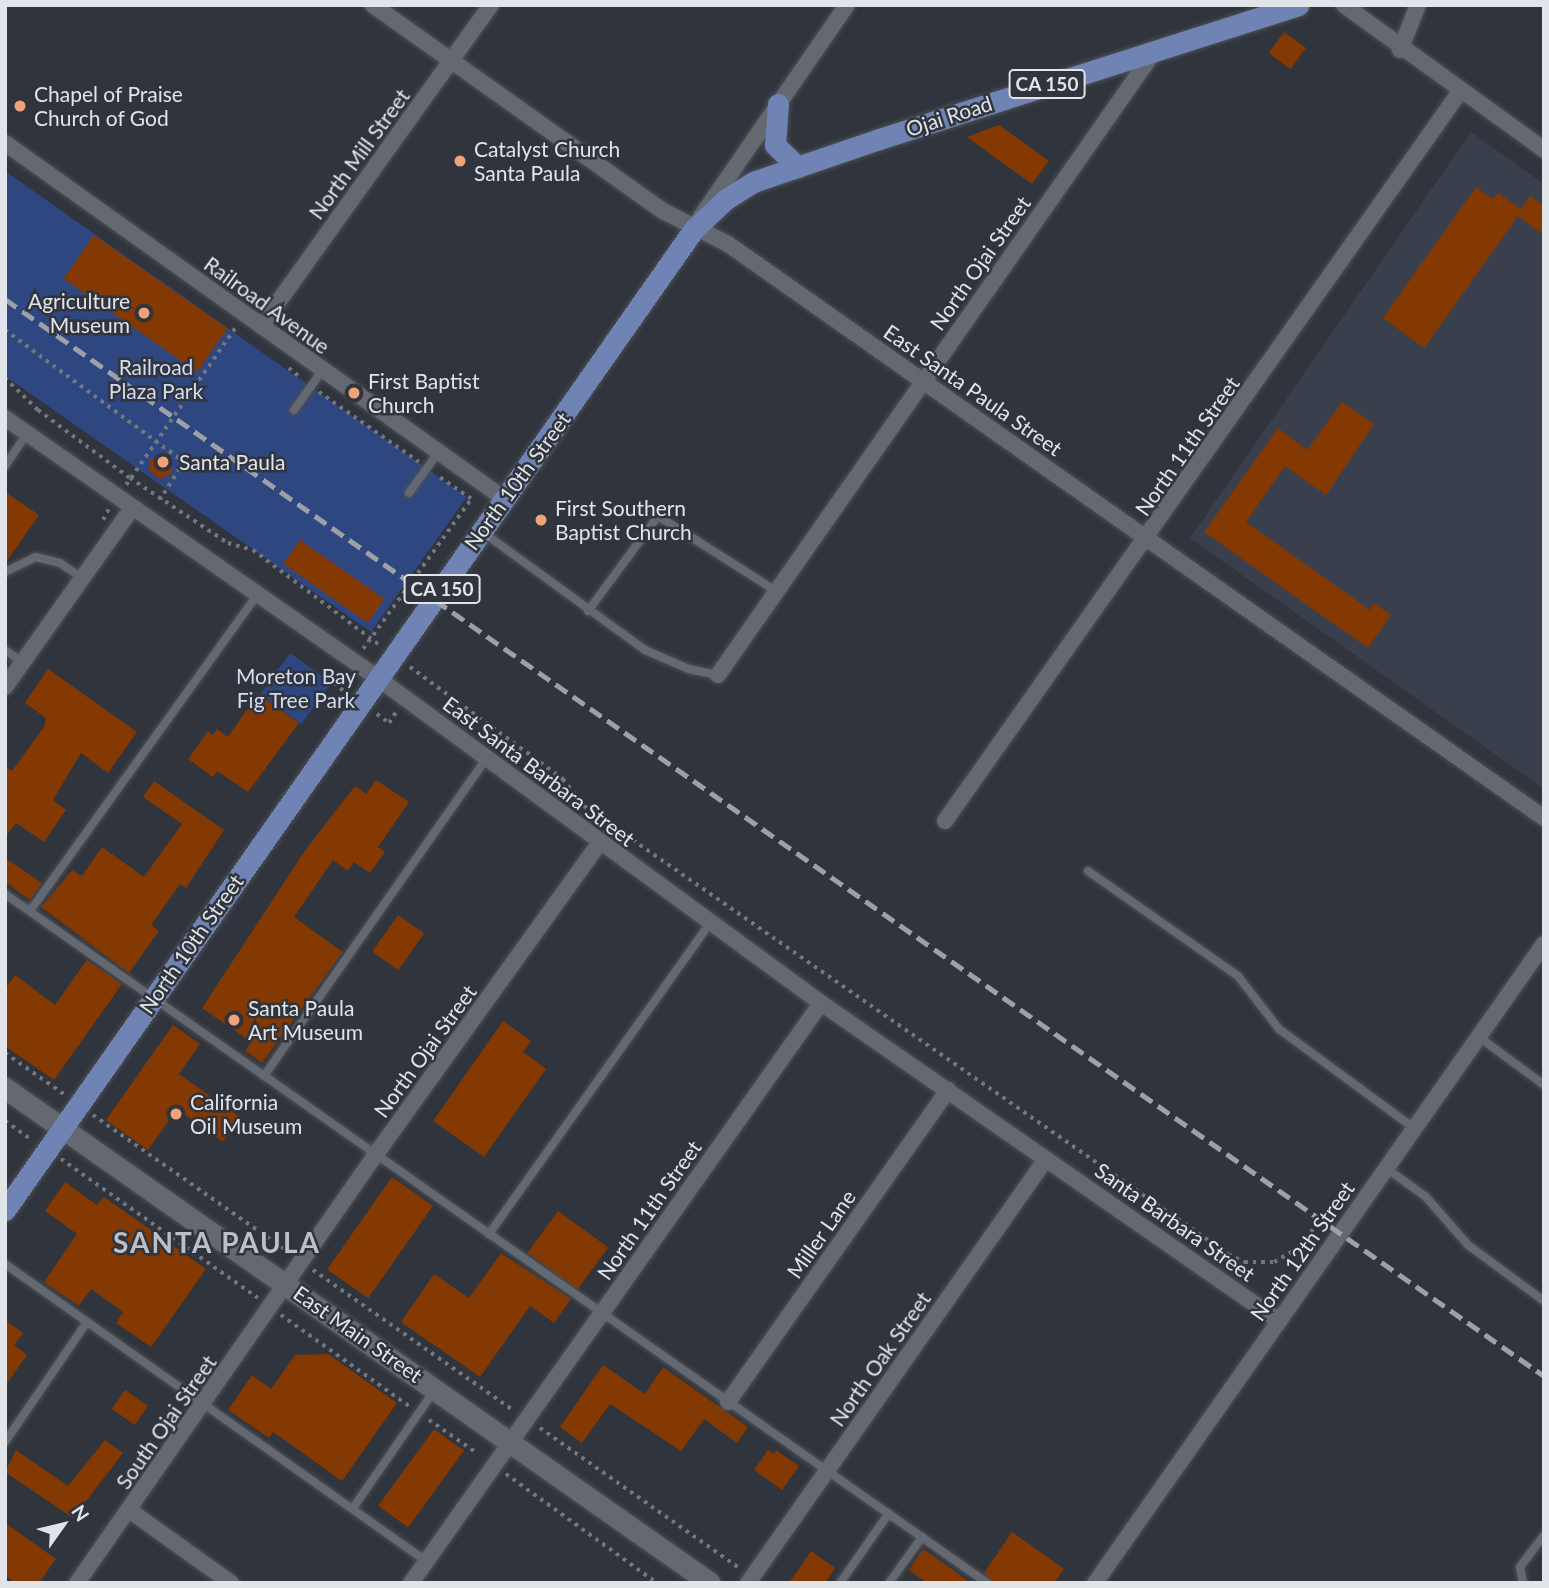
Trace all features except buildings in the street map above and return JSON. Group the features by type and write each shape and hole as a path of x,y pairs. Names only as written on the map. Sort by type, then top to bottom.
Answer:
{"main road":[{"name":"Ojai Road","path":"694,229 736,191 797,167 1156,48 1297,5"},
{"path":"778,104 775,145 797,167"},
{"name":"North 10th Street","path":"64,1127 694,229"},
{"name":"CA 150","path":"5,1210 64,1127"}],"street":[{"name":"East Santa Paula Street","path":"373,5 694,229 728,244 1544,818"},
{"name":"North Mill Street","path":"261,326 491,5"},
{"name":"North 10th Street","path":"694,229 847,5"},
{"path":"1344,5 1399,50 1544,150"},
{"path":"1399,50 1418,5"},
{"name":"North Ojai Street","path":"718,675 1156,48"},
{"name":"North 11th Street","path":"945,821 1148,539 1460,93"},
{"name":"Railroad Avenue","path":"5,143 239,321 261,326 437,454 506,500"},
{"name":"East Santa Barbara Street","path":"5,418 379,679 599,844 1046,1159"},
{"path":"5,687 132,508"},
{"name":"North Ojai Street","path":"288,1284 376,1154 599,844"},
{"name":"North 12th Street","path":"1095,1583 1543,948"},
{"name":"North 11th Street","path":"411,1583 821,1003"},
{"name":"East Main Street","path":"5,1088 511,1442 720,1578"},
{"name":"Miller Lane","path":"728,1402 948,1090"},
{"name":"Santa Barbara Street","path":"1046,1159 1279,1321"},
{"name":"North Oak Street","path":"748,1583 1046,1159"},
{"name":"South Ojai Street","path":"77,1583 288,1284"},
{"path":"129,1510 231,1583"}],"lane":[{"path":"294,410 322,371"},
{"path":"5,466 27,433"},
{"path":"409,493 437,454"},
{"path":"588,611 658,516 776,591"},
{"path":"482,531 588,611 645,650 690,669 718,675"},
{"path":"5,572 36,557 60,563 82,578"},
{"path":"30,911 258,594"},
{"path":"5,650 23,662"},
{"path":"264,1076 487,758"},
{"path":"1088,871 1238,976 1279,1029 1415,1129"},
{"path":"5,894 155,996 264,1076 987,1583"},
{"path":"489,1234 710,923"},
{"path":"1479,1037 1544,1085"},
{"path":"1386,1168 1426,1197 1468,1245 1544,1301"},
{"path":"5,1264 426,1560"},
{"path":"5,1443 87,1322"},
{"path":"353,1508 435,1389"},
{"path":"839,1583 889,1513"},
{"path":"1523,1583 1520,1567 1544,1535"},
{"path":"888,1583 922,1536"}],"path":[{"path":"224,320 239,321"},
{"path":"239,321 245,334"},
{"path":"130,478 239,321"},
{"path":"5,330 184,462 160,500"},
{"path":"281,360 311,387 471,499 371,639"},
{"path":"5,378 38,410 160,500 228,544 253,550 378,644"},
{"path":"413,670 563,779 584,806 1228,1254 1255,1264 1273,1262 1293,1251 1322,1220"},
{"path":"5,1053 286,1250"},
{"path":"5,1121 23,1133"},
{"path":"71,1166 252,1294"},
{"path":"289,1321 474,1451"},
{"path":"515,1481 657,1583"},
{"path":"720,1578 735,1565"}],"shaded area":[{"path":"1471,132 1544,184 1544,789 1190,538"}],"green space":[{"name":"Railroad Plaza Park","path":"5,171 467,497 371,632 5,376"},
{"name":"Moreton Bay Fig Tree Park","path":"290,653 331,683 301,724 260,694"}],"railway":[{"path":"5,299 1544,1376"}],"place":[{"name":"Chapel of Praise Church of God","path":"20,106"},
{"name":"Catalyst Church Santa Paula","path":"460,161"},
{"name":"Agriculture Museum","path":"144,313"},
{"name":"First Baptist Church","path":"354,393"},
{"name":"Santa Paula","path":"163,462"},
{"name":"First Southern Baptist Church","path":"541,520"},
{"name":"Santa Paula Art Museum","path":"234,1020"},
{"name":"California Oil Museum","path":"176,1114"}],"district":[{"name":"SANTA PAULA","path":"217,1242"}]}
